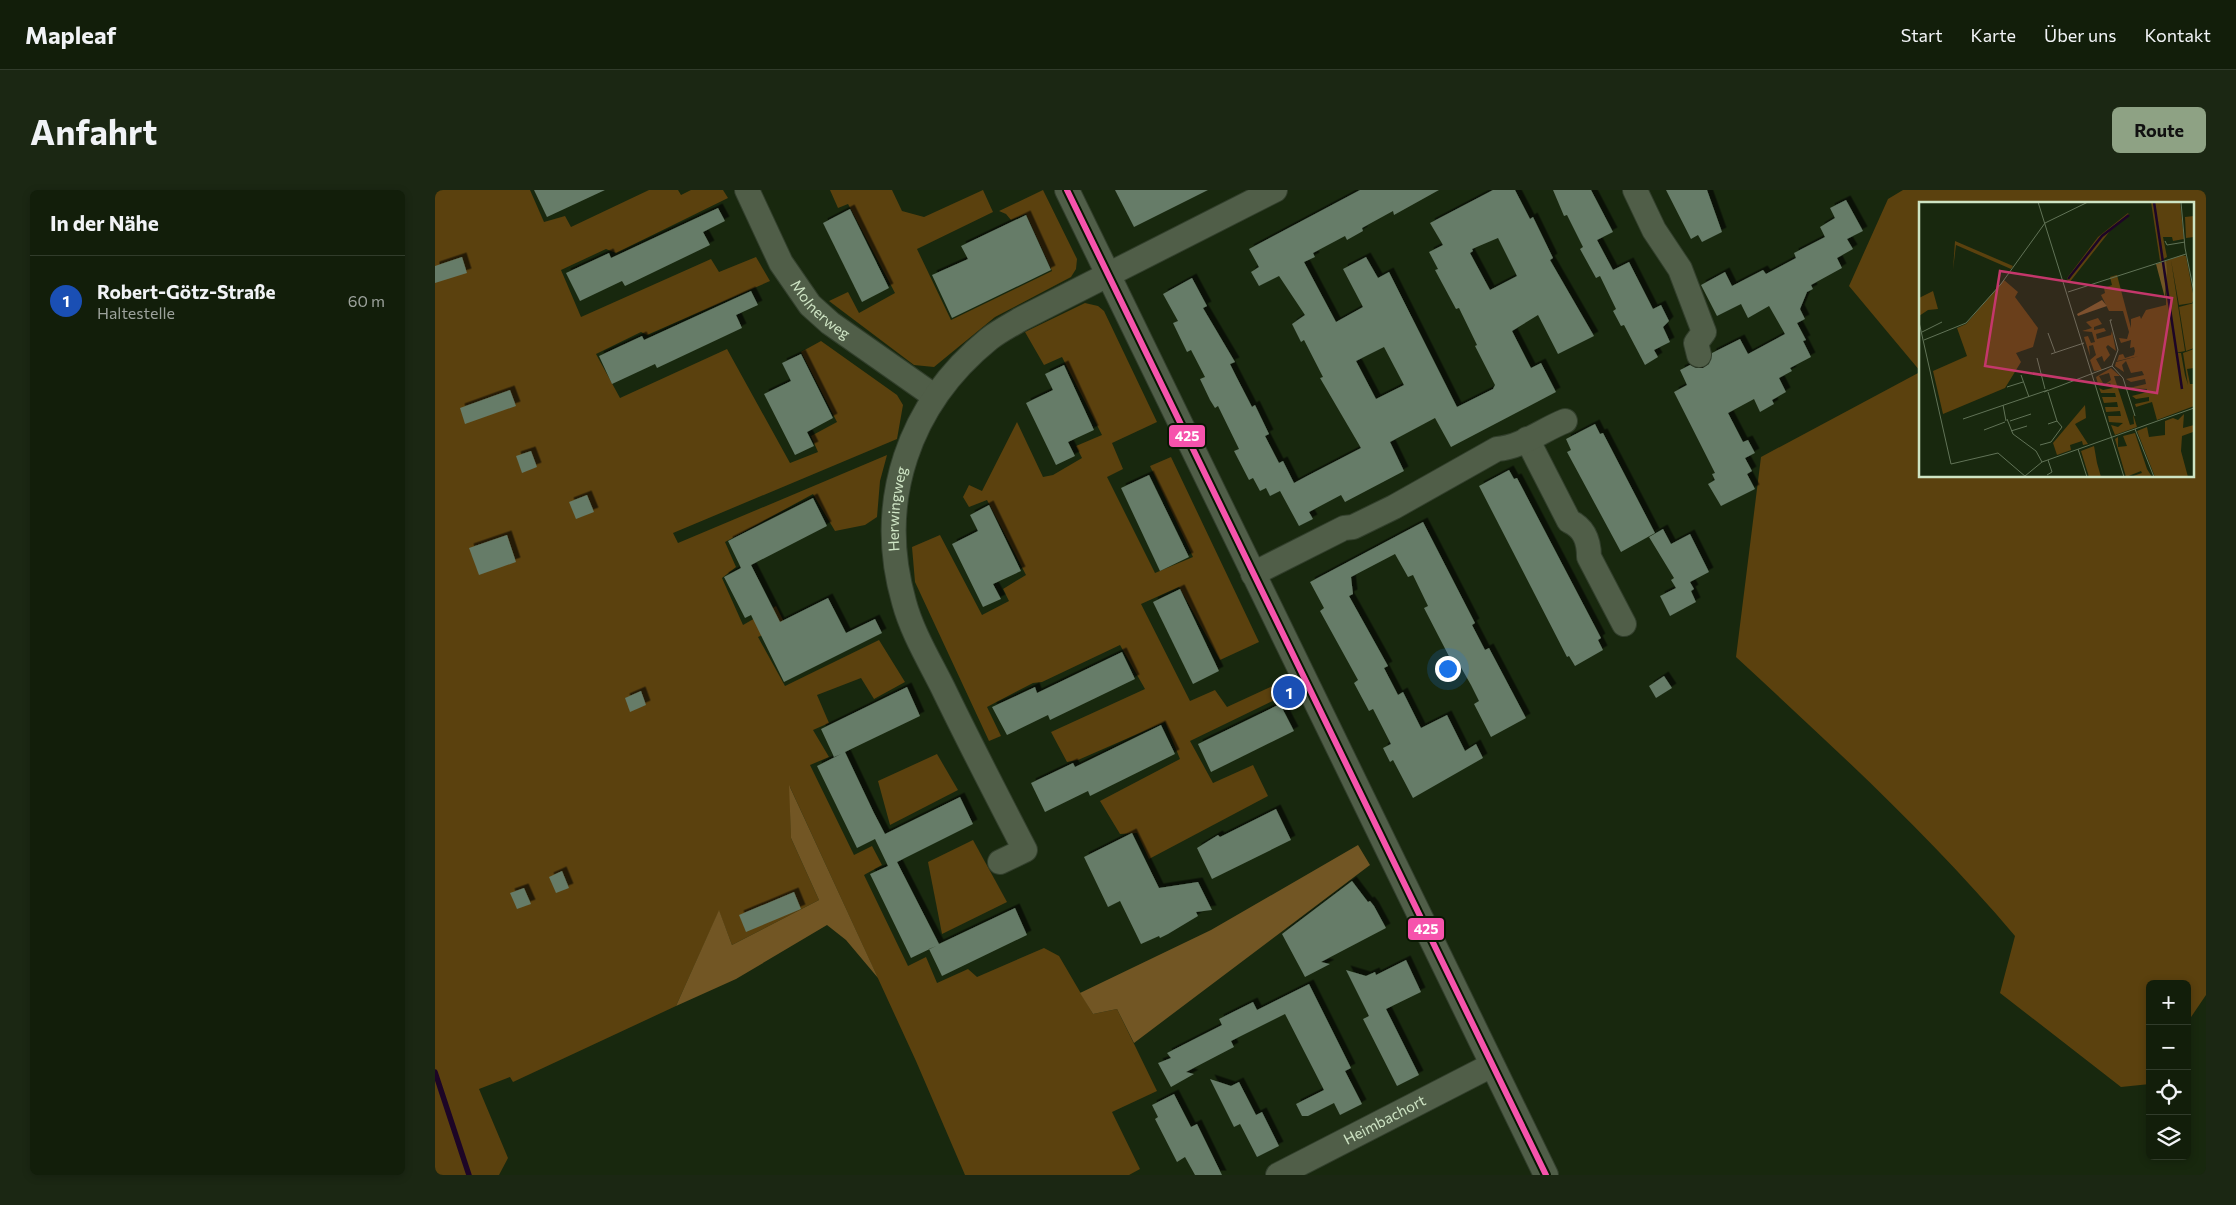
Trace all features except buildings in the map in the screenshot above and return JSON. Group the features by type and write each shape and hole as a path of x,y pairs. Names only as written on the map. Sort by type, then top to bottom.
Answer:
{"street":[{"name":"Molnerweg","path":"747,190 781,262 810,305 830,323 935,396"},
{"path":"1067,190 1546,1175"},
{"name":"Herwingweg","path":"1000,862 1025,850 916,635 903,602 895,559 893,524 898,484 913,437 935,396 953,373 990,338 1021,319 1275,190"},
{"path":"1635,190 1654,230 1680,269 1705,332 1696,342 1699,355"},
{"path":"1253,574 1344,528 1353,527 1393,507 1497,449 1512,448 1565,421"},
{"path":"1527,439 1569,521 1579,526 1589,544 1589,557 1624,624"},
{"name":"Heimbachort","path":"1278,1175 1492,1064"}],"shaded area":[{"path":"435,190 530,190 544,222 565,216 571,227 649,190 678,190 681,195 691,190 723,190 728,198 616,253 606,249 561,270 581,317 711,259 719,272 756,257 770,281 647,335 641,332 596,354 620,398 727,349 790,463 818,452 811,436 837,422 801,352 821,341 897,395 903,405 897,439 673,533 678,543 887,455 880,481 877,517 865,525 835,531 813,494 725,542 736,567 722,578 743,625 776,606 785,624 758,637 785,686 879,640 905,682 874,699 861,678 817,695 829,723 813,730 829,757 810,765 854,855 872,846 882,865 864,875 908,966 926,957 937,983 968,969 977,977 1044,948 1059,956 1093,1014 1117,1009 1157,1091 1112,1112 1140,1169 1129,1175 965,1175 916,1061 790,787 791,838 819,900 732,945 719,911 676,1006 513,1082 510,1077 479,1089 508,1158 499,1175 435,1175"},
{"path":"830,190 892,190 902,211 924,217 983,190 993,212 917,249 951,320 1052,271 1026,214 1011,220 1006,214 999,211 1043,190 1077,259 1076,269 1071,277 995,317 934,367 914,365 829,301 848,292 859,313 895,293 848,204 838,208"},
{"path":"1903,190 2206,190 2206,995 2191,1017 2191,980 2146,980 2146,1084 2121,1087 2000,993 2015,936 1949,862 1880,792 1736,657 1761,457 1919,373 1919,478 2193,478 2193,202 1919,202 1919,370 1849,286 1888,199"},
{"path":"1085,303 1098,306 1104,311 1157,422 1112,443 1123,469 1107,477 1155,573 1193,557 1150,466 1171,457 1259,642 1220,660 1179,587 1141,604 1190,701 1215,690 1227,707 1279,683 1285,695 1190,741 1213,783 1253,765 1268,796 1149,859 1137,833 1120,834 1100,801 1180,759 1165,722 1078,760 1067,762 1051,732 1145,689 1120,645 1042,682 1033,683 987,707 1001,736 989,741 915,582 912,547 940,535 982,615 1009,601 1003,589 1026,575 987,500 969,507 963,497 969,485 982,491 1017,422 1043,477 1053,475 1082,458 1076,446 1102,435 1062,357 1044,365 1025,332"},
{"path":"937,754 958,790 890,825 878,781"},
{"path":"789,785 878,978 846,940 827,925 736,979 676,1006 719,910 732,945 819,900 791,838"},
{"path":"973,840 1007,902 942,934 928,862"},
{"path":"1358,845 1370,865 1134,1043 1117,1009 1093,1014 1080,993 1211,930"}],"waterway":[{"path":"435,1072 469,1175"}],"transit line":[{"name":"425","path":"1067,190 1546,1175"}],"place":[{"name":"Robert-Götz-Straße","path":"1289,692"}]}
